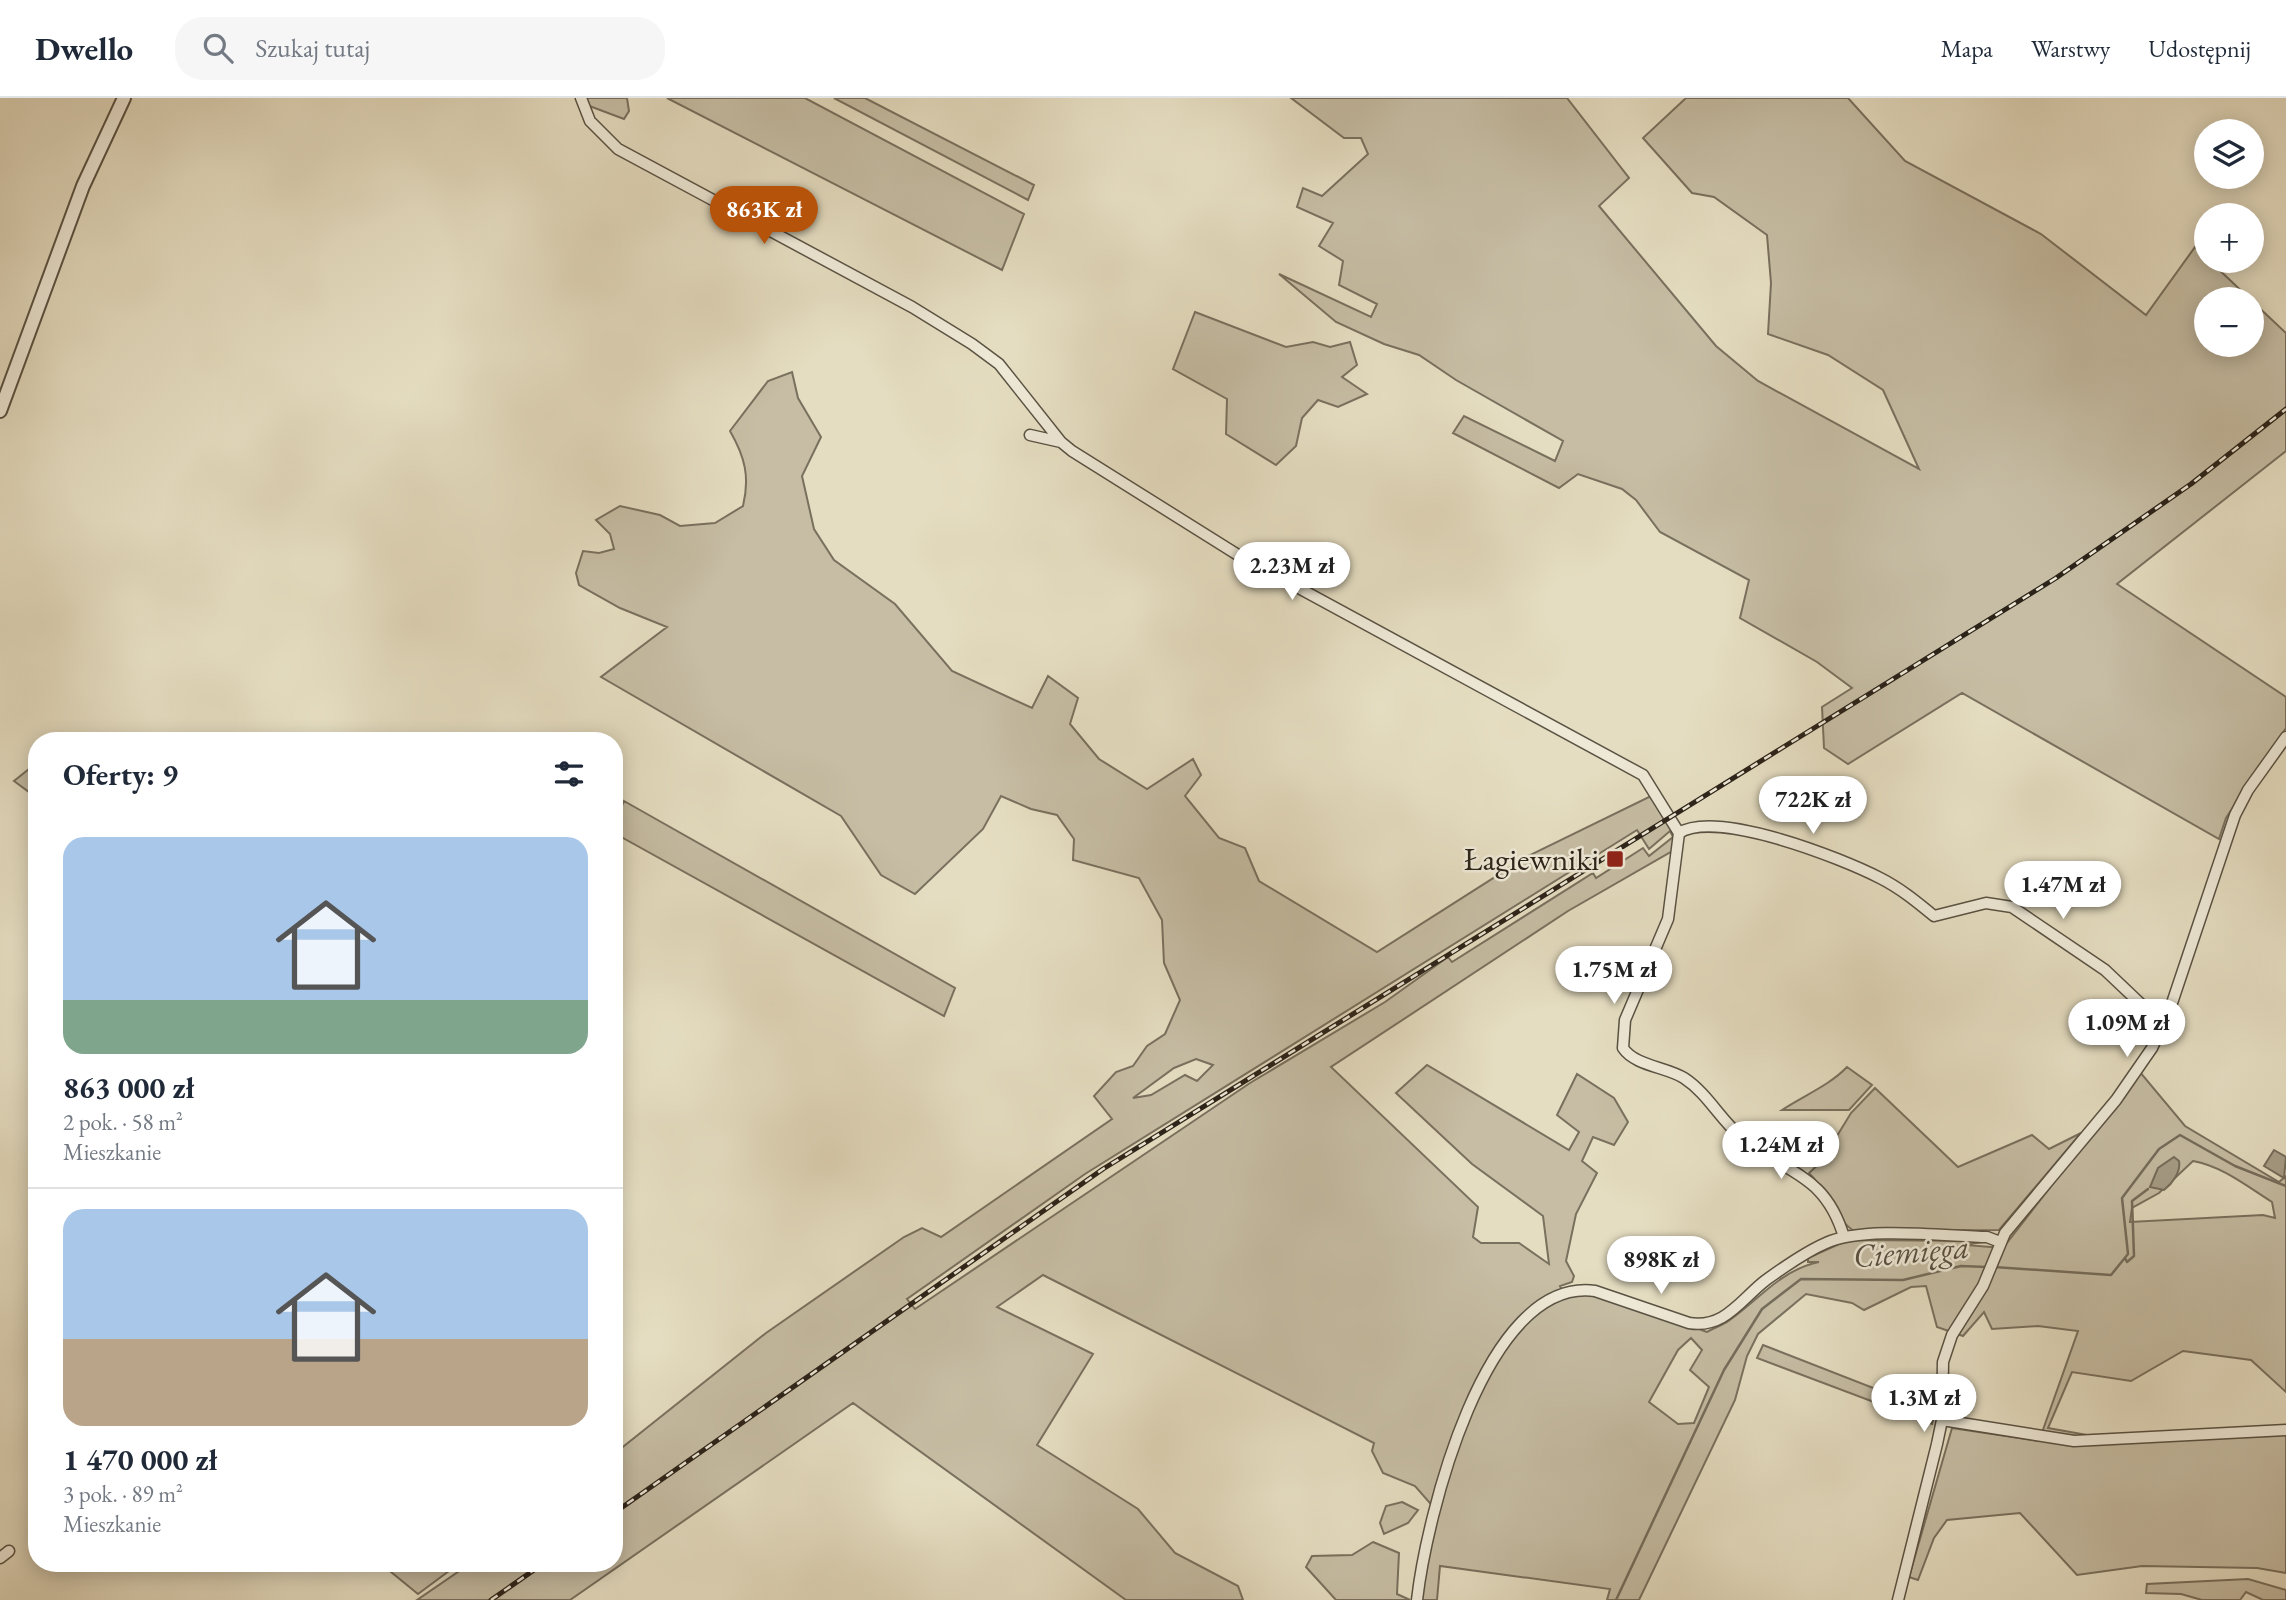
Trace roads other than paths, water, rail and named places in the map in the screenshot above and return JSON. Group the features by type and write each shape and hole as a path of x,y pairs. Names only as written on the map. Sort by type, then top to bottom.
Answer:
{"street":[{"path":"0,411 83,186 124,98"},
{"path":"581,98 590,121 618,149 912,307 985,352 999,364 1061,442 1099,470 1252,563 1643,775 1679,834 1668,919 1625,1020 1623,1048 1639,1060 1684,1078 1738,1135 1813,1183 1832,1209 1844,1237"},
{"path":"1030,435 1061,442"},
{"path":"1898,1600 1942,1420 1945,1353 1952,1335 1983,1286 2000,1242 2132,1079 2163,1025 2235,815 2248,790 2286,737"},
{"path":"1679,834 1695,826 1718,825 1765,836 1879,878 1934,916 1986,903 2012,907 2099,965 2163,1025"},
{"path":"1418,1600 1435,1503 1465,1415 1497,1356 1538,1309 1565,1294 1589,1290 1689,1323 1710,1323 1724,1318 1783,1269 1824,1244 1844,1237 1987,1237 2000,1242"},
{"path":"1942,1420 2074,1441 2286,1430"}],"waterway":[{"name":"Ciemięga","path":"1994,1267 2111,1275 2128,1254 2122,1198 2159,1149 2180,1135 2235,1166 2286,1186"},
{"path":"2125,1258 2127,1262 2134,1256 2132,1201 2148,1189"},
{"name":"Ciemięga","path":"1616,1600 1724,1370 1762,1309 1801,1279 1903,1280 1961,1266 1987,1267"}],"railway":[{"path":"623,1507 1103,1169 2056,578 2191,484 2286,409"},
{"path":"491,1600 531,1572"}],"place":[{"name":"Łagiewniki","path":"1615,859"}]}
